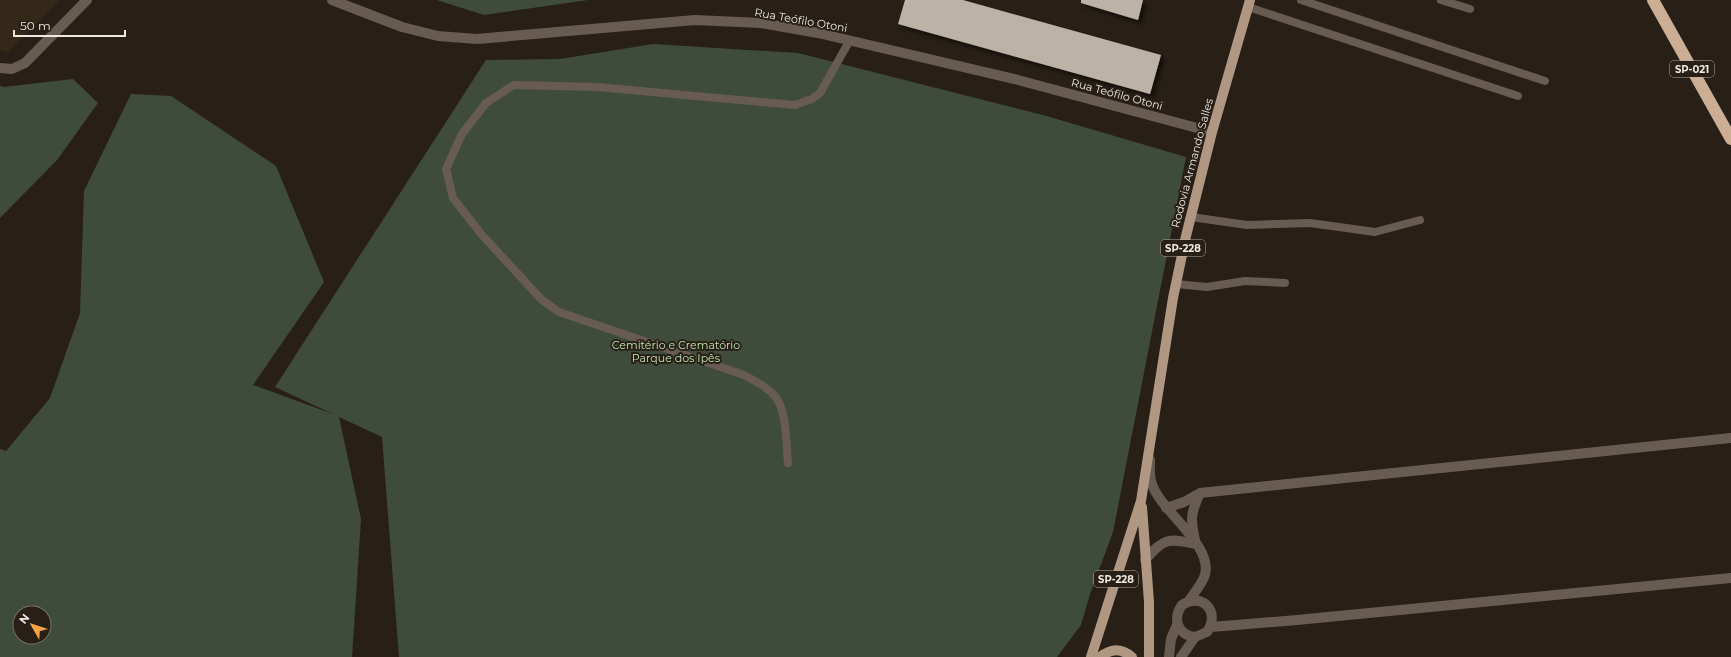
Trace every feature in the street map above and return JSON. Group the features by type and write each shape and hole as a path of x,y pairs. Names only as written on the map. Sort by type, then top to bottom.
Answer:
{"highway":[{"name":"SP-021","path":"1653,0 1731,139"}],"main road":[{"name":"Rodovia Armando Salles","path":"1091,657 1141,501 1176,284 1212,132 1249,4"},
{"name":"Rodovia Armando Salles","path":"1141,501 1149,602 1149,657"},
{"path":"1100,657 1116,649 1126,652 1132,657"}],"street":[{"path":"0,68 12,69 25,63 87,0"},
{"name":"Rua Teófilo Otoni","path":"332,0 402,27 438,36 477,39 695,20 761,24 818,33 1018,80 1212,132"},
{"path":"1166,508 1184,502 1200,492 1731,438"},
{"path":"1149,452 1151,484 1166,508 1196,544 1204,557 1206,567 1202,582 1189,601 1182,605 1178,611 1176,617 1177,625 1171,639 1169,657"},
{"path":"1196,544 1191,524 1192,509 1200,492"},
{"path":"1145,560 1156,548 1167,541 1176,540 1196,544"},
{"path":"1211,626 1297,620 1731,578"},
{"path":"1202,582 1205,604"},
{"path":"1181,657 1195,637 1207,632 1211,626 1212,614 1205,604 1200,601 1189,601"},
{"path":"1177,625 1184,633 1195,637"}],"lane":[{"path":"1302,0 1545,81"},
{"path":"1441,0 1470,9"},
{"path":"1249,4 1518,96"},
{"path":"788,463 782,410 776,398 762,385 744,375 559,312 542,300 477,229 453,198 446,170 462,134 486,103 514,85 597,87 795,105 812,99 820,93 850,40"},
{"path":"1191,217 1247,225 1310,223 1375,232 1420,220"},
{"path":"1176,284 1207,287 1246,281 1285,283"}],"shaded area":[{"path":"0,0 60,0 8,52 0,50"}],"green space":[{"path":"437,0 588,0 484,15"},
{"name":"Cemitério e Crematório Parque dos Ipês","path":"653,44 798,53 1043,115 1186,157 1113,532 1090,594 1081,625 1057,657 399,657 382,437 339,417 361,519 352,657 0,657 0,449 6,451 50,398 80,313 84,191 131,94 171,96 276,166 324,282 253,385 333,414 275,387 486,60 560,59"},
{"path":"73,79 98,103 57,160 0,218 0,86 4,87"}],"building":[{"path":"905,0 963,0 1161,55 1150,94 898,24"},
{"path":"1081,0 1143,0 1138,20 1081,3"}]}
